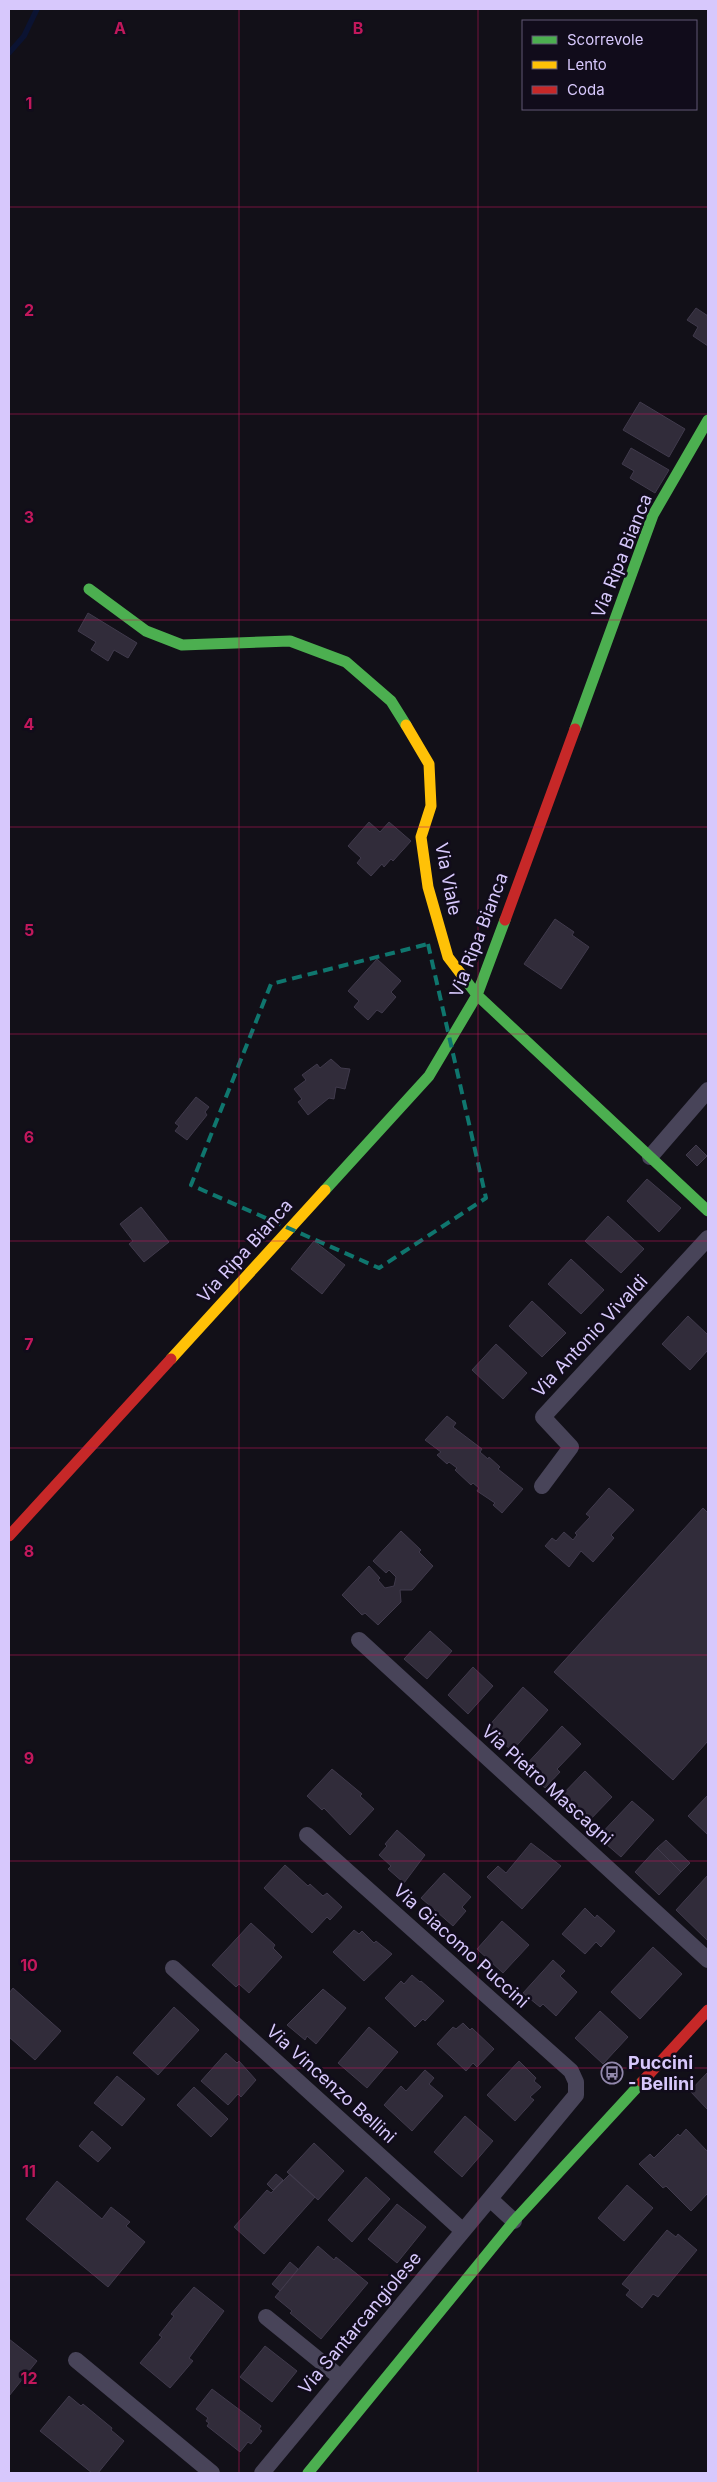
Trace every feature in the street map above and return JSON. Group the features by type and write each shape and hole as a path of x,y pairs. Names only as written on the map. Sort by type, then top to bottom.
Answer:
{"street":[{"name":"Via Ripa Bianca","path":"9,1536 429,1076 477,995 653,515 708,420"},
{"name":"Via Viale","path":"89,589 146,631 182,645 290,641 346,662 391,701 429,764 431,806 422,837 428,888 448,956 477,995 708,1211"},
{"path":"650,1157 708,1090"},
{"name":"Via Antonio Vivaldi","path":"542,1486 572,1447 543,1417 708,1238"},
{"name":"Via Pietro Mascagni","path":"358,1640 708,1960"},
{"name":"Via Giacomo Puccini","path":"307,1835 571,2071 576,2082 576,2095"},
{"name":"Via Vincenzo Bellini","path":"173,1968 463,2231"},
{"path":"308,2473 514,2221 708,2010"},
{"name":"Via Santarcangiolese","path":"262,2473 576,2095"},
{"path":"490,2199 514,2221"},
{"path":"266,2317 341,2378"},
{"path":"76,2360 212,2473"}],"highlighted area":[{"path":"428,944 486,1198 379,1268 191,1185 271,984"}],"building":[{"path":"696,308 708,316 708,346 693,336 698,327 687,320"},
{"path":"640,402 685,429 669,457 623,430"},
{"path":"631,448 669,470 655,493 630,478 634,471 622,464"},
{"path":"88,613 137,643 128,658 114,650 108,661 91,650 96,642 78,631"},
{"path":"369,822 380,832 389,822 411,841 393,861 391,859 384,867 382,864 371,876 357,863 361,858 348,846"},
{"path":"555,919 574,932 572,935 589,947 561,989 524,964"},
{"path":"377,959 401,981 391,992 396,997 382,1013 377,1010 368,1020 354,1007 359,1001 348,991"},
{"path":"331,1059 341,1068 350,1069 345,1089 336,1087 334,1099 329,1098 308,1115 298,1102 302,1099 294,1089 306,1080 302,1075 317,1064 320,1068"},
{"path":"196,1097 209,1107 205,1112 207,1115 187,1140 175,1131 179,1126 175,1123"},
{"path":"696,1145 707,1156 697,1166 686,1155"},
{"path":"647,1179 681,1208 659,1232 627,1201"},
{"path":"141,1207 169,1242 144,1262 129,1244 133,1241 120,1224"},
{"path":"608,1216 644,1249 621,1273 585,1241"},
{"path":"314,1241 345,1265 322,1294 291,1269"},
{"path":"571,1259 604,1290 581,1314 548,1284"},
{"path":"532,1301 566,1333 542,1357 509,1326"},
{"path":"688,1316 708,1335 708,1350 690,1370 662,1344"},
{"path":"496,1344 527,1373 503,1399 472,1370"},
{"path":"447,1416 456,1423 453,1427 482,1449 480,1452 488,1459 489,1457 500,1467 498,1469 523,1489 502,1513 493,1505 495,1503 477,1491 479,1488 473,1483 471,1485 455,1470 457,1468 449,1462 447,1464 437,1455 441,1452 425,1440"},
{"path":"609,1488 634,1510 611,1535 614,1538 593,1562 581,1551 569,1567 545,1546 552,1538 556,1541 564,1532 573,1540 577,1535 575,1533 590,1517 586,1514"},
{"path":"703,1508 708,1513 708,1741 673,1780 554,1672"},
{"path":"401,1531 421,1550 419,1552 433,1566 412,1590 400,1590 401,1602 378,1625 365,1613 362,1615 342,1595 369,1566 380,1578 378,1580 385,1588 394,1586 396,1577 389,1570 386,1573 373,1561"},
{"path":"430,1631 452,1651 427,1679 404,1659"},
{"path":"473,1667 493,1686 468,1714 448,1695"},
{"path":"523,1687 548,1710 512,1751 487,1728"},
{"path":"562,1726 581,1744 557,1769 560,1772 545,1788 523,1768"},
{"path":"332,1769 362,1794 360,1796 374,1809 350,1835 324,1808 322,1810 307,1796"},
{"path":"585,1771 612,1797 586,1824 559,1798"},
{"path":"708,1795 708,1835 688,1816"},
{"path":"632,1801 654,1820 621,1857 598,1837"},
{"path":"397,1830 425,1855 404,1883 388,1869 391,1866 379,1855 387,1846 385,1844"},
{"path":"666,1840 690,1863 681,1872 657,1848"},
{"path":"531,1843 561,1866 522,1909 487,1877 498,1866 506,1873"},
{"path":"657,1848 681,1872 659,1895 635,1872"},
{"path":"285,1865 308,1886 310,1884 323,1896 327,1893 342,1907 330,1920 327,1917 312,1933 264,1888"},
{"path":"444,1873 471,1897 462,1907 466,1911 453,1926 421,1898"},
{"path":"708,1875 708,1941 676,1910"},
{"path":"585,1908 595,1918 597,1915 615,1931 601,1947 596,1942 585,1954 562,1934"},
{"path":"502,1921 529,1945 503,1973 477,1949"},
{"path":"251,1923 275,1945 273,1948 282,1957 249,1993 239,1984 236,1987 212,1965"},
{"path":"354,1930 359,1934 362,1931 374,1943 376,1941 392,1954 364,1981 333,1952"},
{"path":"653,1947 682,1974 640,2019 611,1992"},
{"path":"553,1960 565,1971 560,1976 577,1992 556,2016 543,2004 540,2007 523,1993"},
{"path":"412,1975 444,2001 425,2021 423,2019 415,2027 385,1998 401,1981 404,1984"},
{"path":"13,1988 61,2031 35,2060 9,2037 9,1993"},
{"path":"323,1989 346,2008 316,2044 307,2036 305,2040 287,2025"},
{"path":"174,2007 199,2030 158,2075 133,2053"},
{"path":"600,2011 628,2037 603,2064 575,2038"},
{"path":"463,2023 470,2030 472,2028 494,2049 477,2067 473,2063 466,2071 437,2044 453,2027 456,2029"},
{"path":"369,2027 398,2052 367,2088 338,2063"},
{"path":"226,2053 237,2063 239,2061 256,2080 241,2097 238,2094 228,2105 201,2081"},
{"path":"519,2061 536,2078 534,2081 541,2087 530,2097 534,2100 515,2121 487,2095"},
{"path":"425,2070 434,2078 429,2084 443,2096 412,2131 384,2105 401,2086 406,2091"},
{"path":"708,2072 708,2110 690,2091"},
{"path":"117,2076 145,2099 122,2126 94,2103"},
{"path":"194,2087 228,2119 211,2137 177,2105"},
{"path":"465,2116 493,2141 462,2177 434,2152"},
{"path":"686,2129 708,2152 708,2193 691,2211 666,2186 663,2188 639,2164 650,2154 654,2158 678,2134 680,2136"},
{"path":"92,2131 111,2148 98,2162 79,2146"},
{"path":"314,2143 344,2171 318,2200 287,2172"},
{"path":"276,2174 283,2180 273,2190 267,2184"},
{"path":"290,2174 315,2197 264,2254 234,2227 267,2190 271,2193"},
{"path":"366,2177 390,2199 352,2242 328,2220"},
{"path":"57,2181 102,2219 111,2207 130,2222 126,2226 145,2242 108,2287 26,2219"},
{"path":"627,2185 653,2208 624,2241 598,2218"},
{"path":"397,2204 426,2227 397,2263 368,2239"},
{"path":"667,2230 676,2237 678,2234 697,2250 658,2297 653,2294 642,2308 626,2295 630,2290 622,2284"},
{"path":"318,2246 334,2260 336,2257 368,2283 321,2339 290,2313 292,2311 275,2297"},
{"path":"290,2262 298,2269 280,2291 272,2284"},
{"path":"194,2287 224,2311 189,2358 193,2361 170,2388 140,2363 162,2337 159,2335 174,2316 171,2314"},
{"path":"9,2339 37,2361 9,2396"},
{"path":"265,2346 297,2371 272,2402 240,2377"},
{"path":"212,2389 261,2426 259,2429 262,2431 251,2444 248,2442 240,2452 207,2426 209,2423 206,2421 208,2418 196,2409"},
{"path":"69,2396 81,2406 83,2404 112,2428 111,2430 124,2441 98,2473 92,2473 40,2431"}],"waterway":[{"path":"9,53 24,36 37,9"}],"traffic: fast":[{"path":"575,729 653,515 708,420"},
{"path":"89,589 146,631 182,645 290,641 346,662 391,701 406,725"},
{"path":"325,1190 429,1076 477,995 505,920"},
{"path":"461,974 477,995 708,1211"},
{"path":"308,2473 514,2221 642,2082"}],"traffic: slow":[{"path":"406,725 429,764 431,806 421,837 428,887 448,957 461,974"},
{"path":"171,1359 325,1190"}],"traffic: jam":[{"path":"505,920 575,729"},
{"path":"9,1536 171,1359"},
{"path":"642,2082 708,2010"}],"place":[{"name":"Puccini - Bellini","path":"612,2073"}]}
